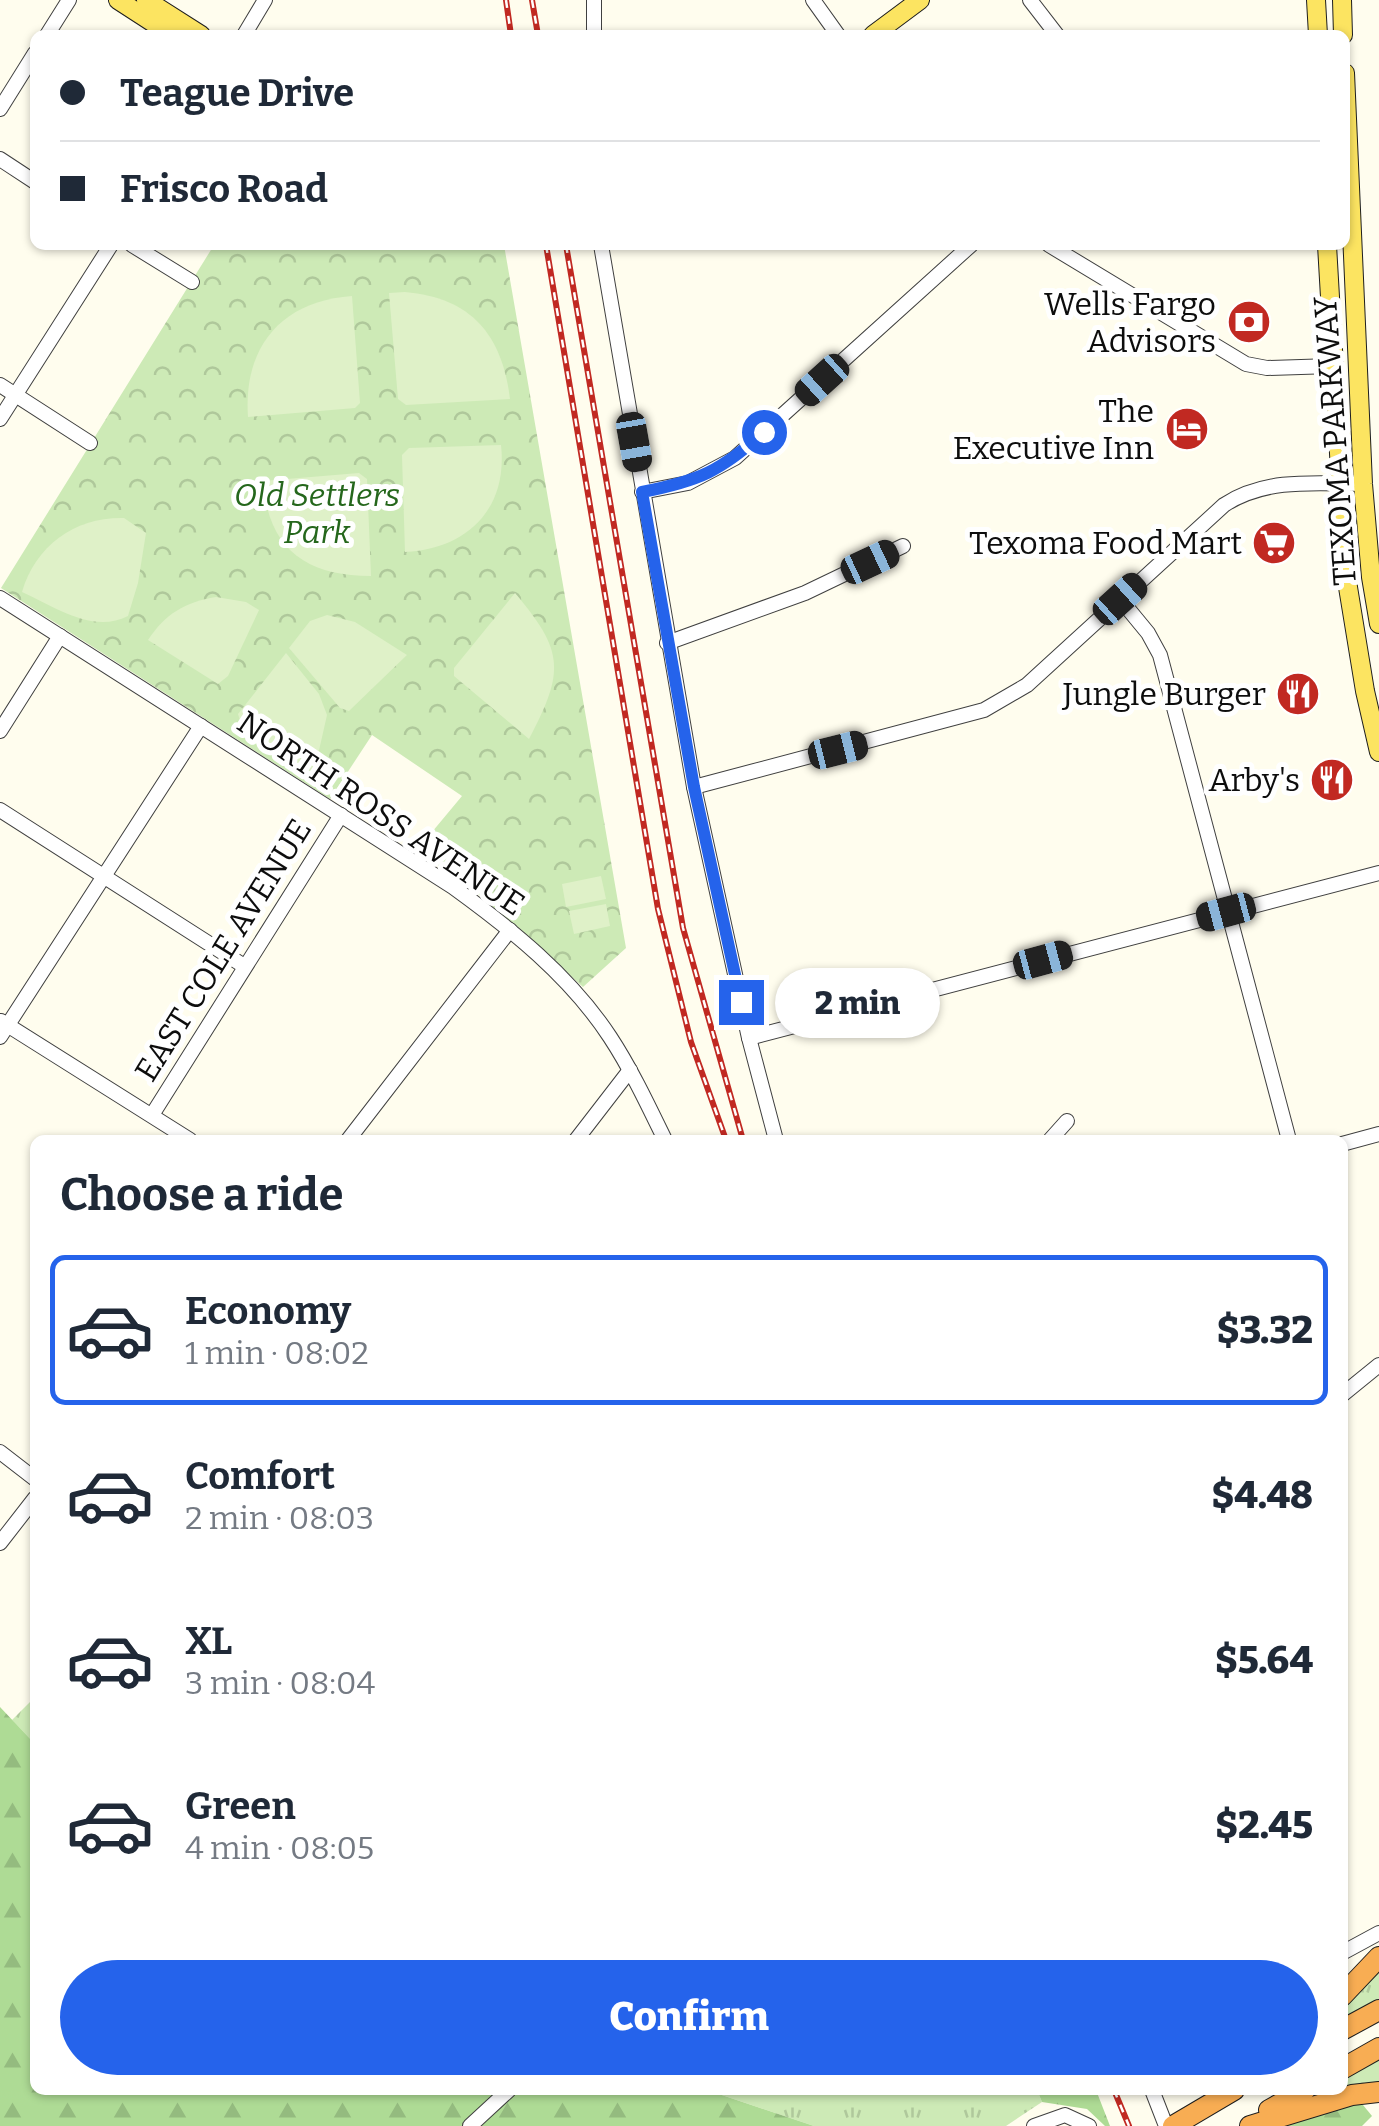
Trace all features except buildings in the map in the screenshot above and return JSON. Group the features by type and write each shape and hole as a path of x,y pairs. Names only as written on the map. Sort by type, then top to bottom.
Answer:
{"highway":[{"path":"1348,1990 1379,1957"},
{"path":"1348,2027 1379,2010"},
{"path":"1348,2066 1379,2048"},
{"path":"1250,2126 1352,2095 1379,2092"},
{"path":"1170,2126 1224,2095"},
{"path":"1241,2126 1296,2095"}],"main road":[{"path":"118,0 164,30"},
{"path":"146,0 193,30"},
{"path":"881,30 920,0"},
{"path":"1316,0 1318,30"},
{"path":"1342,0 1343,30"},
{"name":"TEXOMA PARKWAY","path":"1350,188 1363,484 1379,624"},
{"name":"TEXOMA PARKWAY","path":"1327,250 1349,596 1379,752"}],"street":[{"path":"49,30 69,0"},
{"path":"247,30 265,0"},
{"path":"594,0 594,30"},
{"path":"814,0 835,30"},
{"path":"1030,0 1053,30"},
{"path":"0,109 30,61"},
{"path":"0,160 30,179"},
{"path":"0,419 107,250"},
{"path":"140,250 192,282"},
{"path":"602,250 694,787 749,1038 775,1135"},
{"path":"642,492 688,483 735,458 964,250"},
{"path":"1057,250 1246,364 1266,368 1332,366"},
{"path":"0,386 90,443"},
{"path":"694,787 984,710 1027,684 1224,505 1244,492 1265,486 1363,484"},
{"path":"667,643 805,593 903,546"},
{"name":"NORTH ROSS AVENUE","path":"0,598 453,887 510,930 580,997 630,1070 662,1135"},
{"path":"1120,599 1148,633 1160,655 1288,1135"},
{"path":"0,731 60,636"},
{"path":"183,1135 3,1028 202,726"},
{"path":"0,810 244,966"},
{"name":"EAST COLE AVENUE","path":"152,1114 341,815"},
{"path":"749,1038 1379,874"},
{"path":"352,1135 510,930"},
{"path":"580,1135 630,1070"},
{"path":"1055,1135 1068,1122"},
{"path":"1348,1142 1379,1134"},
{"path":"1348,1389 1379,1365"},
{"path":"0,1452 30,1475"},
{"path":"0,1544 30,1505"},
{"path":"1348,1950 1379,1933"},
{"path":"470,2126 504,2095"},
{"path":"1154,2095 1170,2126"},
{"path":"1034,2126 1065,2115 1089,2126"}],"green space":[{"name":"Old Settlers Park","path":"211,250 505,250 626,948 583,987 481,896 417,850 462,796 372,735 330,799 1,588"},
{"path":"405,292 449,302 480,324 500,356 510,399 406,405 398,399 389,293"},
{"path":"352,296 360,403 355,408 248,417 252,369 272,332 306,307"},
{"path":"501,445 498,488 479,521 447,543 405,552 402,455 409,448"},
{"path":"359,473 367,479 371,576 327,571 294,554 273,525 263,481"},
{"path":"124,518 146,533 128,616 115,621 88,620 22,592 37,560 60,537 89,523"},
{"path":"515,593 543,631 554,663 549,696 529,739 454,676 454,668"},
{"path":"216,597 246,602 259,610 228,676 218,684 148,640 177,611"},
{"path":"327,615 355,622 407,655 349,711 340,708 289,648 310,621"},
{"path":"286,653 319,694 327,715 313,777 243,730 238,714"},
{"path":"601,876 606,899 566,907 562,884"},
{"path":"606,904 610,926 574,934 569,911"},
{"path":"30,1702 30,1739 12,1720"},
{"path":"0,1707 30,1739 30,2095 722,2095 814,2126 0,2126"},
{"path":"1379,1965 1379,2002 1348,2020 1348,1999"},
{"path":"1379,2059 1379,2087 1348,2092 1348,2076"},
{"path":"722,2095 1039,2095 1042,2102 1006,2126 814,2126"},
{"path":"1039,2095 1098,2095 1110,2126 1087,2109 1042,2102"},
{"path":"1352,2102 1363,2105 1372,2116 1362,2126 1272,2126"}],"railway":[{"path":"506,0 510,30"},
{"path":"532,0 537,30"},
{"path":"547,250 658,909 691,1042 724,1135"},
{"path":"567,250 683,928 742,1135"},
{"path":"1116,2095 1129,2126"}],"place":[{"name":"Wells Fargo Advisors","path":"1249,322"},
{"name":"The Executive Inn","path":"1187,429"},
{"name":"Texoma Food Mart","path":"1274,543"},
{"name":"Jungle Burger","path":"1298,694"},
{"name":"Arby's","path":"1332,780"}],"route":[{"path":"741,1002 694,787 642,492 688,483 709,474 735,458 764,432"}]}
